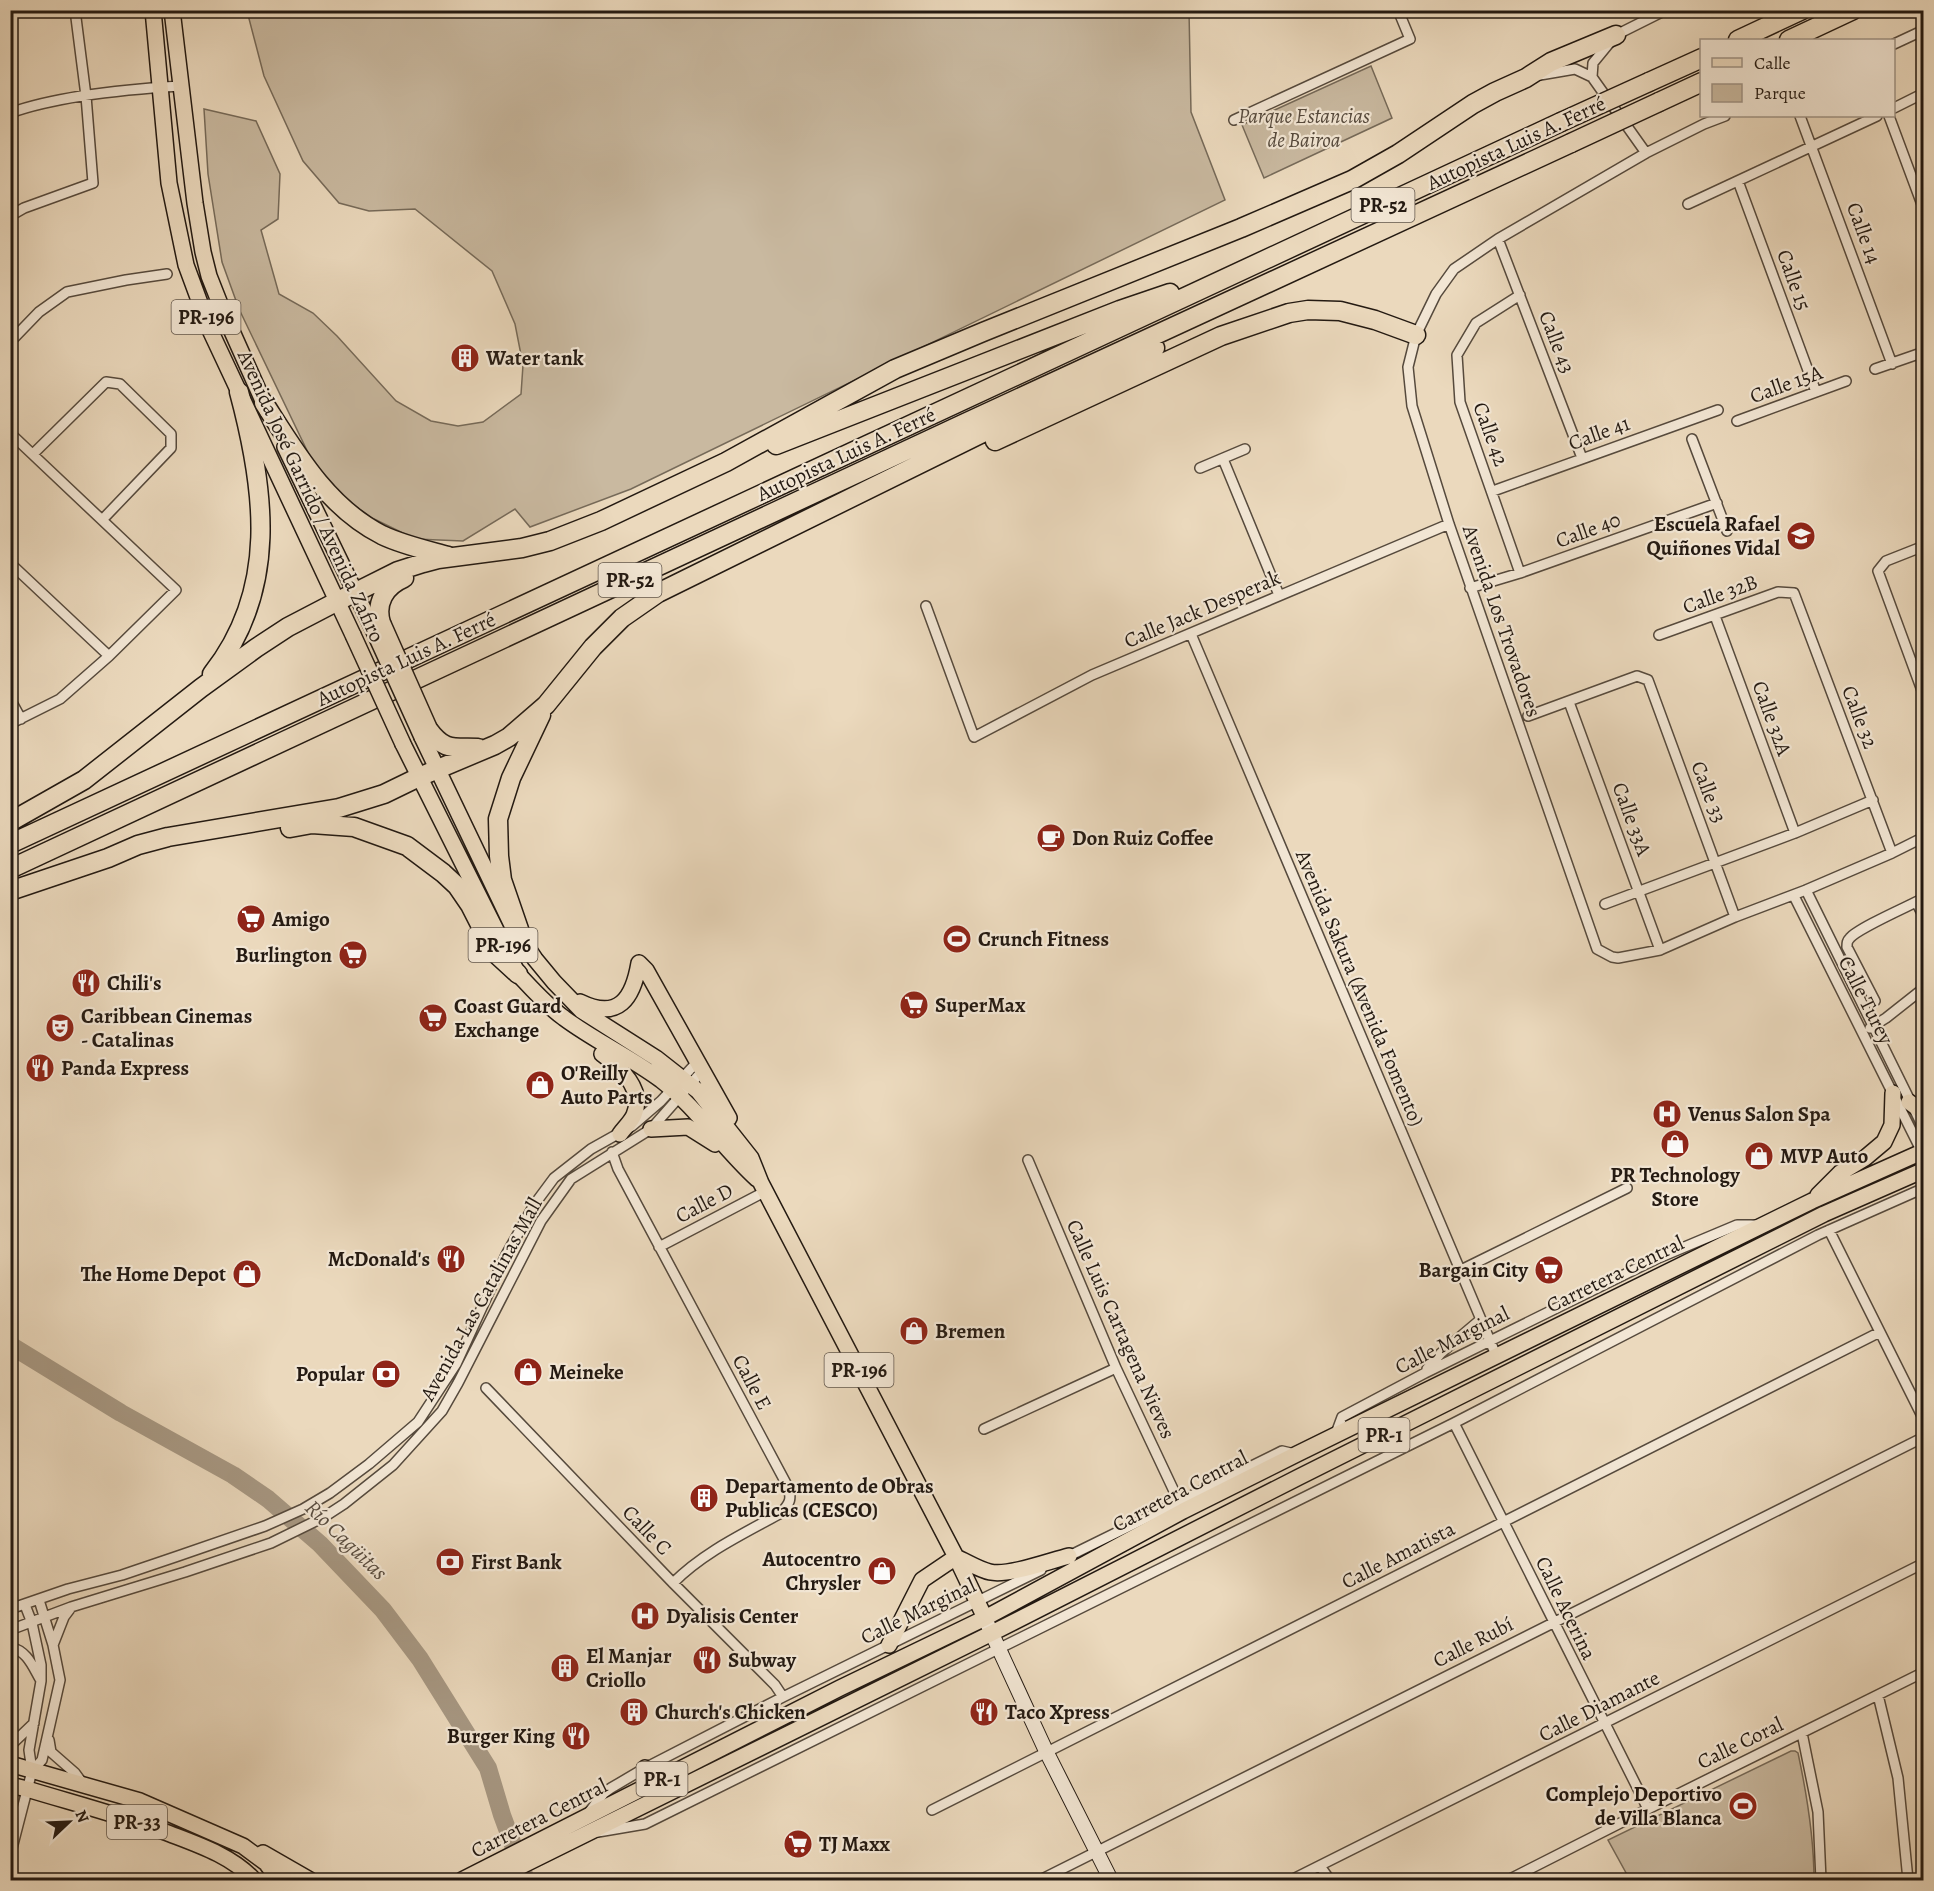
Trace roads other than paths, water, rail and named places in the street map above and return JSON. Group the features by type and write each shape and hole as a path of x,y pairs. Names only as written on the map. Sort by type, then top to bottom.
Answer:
{"highway":[{"path":"1740,39 1802,10"},
{"path":"1791,39 1853,10"},
{"path":"10,822 84,780 256,648 288,627 356,592 423,563 550,542 601,521 726,462 896,369 1352,180 1398,154 1473,104 1526,78 1551,62 1616,34"},
{"name":"Autopista Luis A. Ferré","path":"10,844 1700,57"},
{"name":"Autopista Luis A. Ferré","path":"10,869 1700,82"},
{"path":"726,462 768,448 1143,302 1165,294 1204,287"},
{"path":"10,891 108,858 138,845 168,837 339,808 360,802 384,794 489,748 514,733 546,705 593,647 622,618 658,593 1204,324 1249,292"},
{"path":"765,542 848,508 1221,336 1275,317 1308,310 1340,311 1375,320 1416,335"},
{"path":"201,688 232,646 248,606 256,577 260,541 260,496 253,444 239,392"},
{"path":"264,403 307,470 333,498 364,525 404,544 453,558"},
{"path":"453,558 396,581 386,590 376,625 425,733 447,747 489,748"},
{"path":"523,941 502,880 498,819 511,778 546,705"},
{"path":"108,858 312,824 354,826 407,846 443,873 457,886 470,905 494,952 518,974"}],"main road":[{"name":"Avenida José Garrido / Avenida Zafiro","path":"153,10 169,183 186,265 210,330 403,744 518,974 563,1018 660,1080 740,1154 751,1158 978,1602"},
{"name":"Avenida José Garrido / Avenida Zafiro","path":"172,10 195,203 209,276 264,403 356,592 376,625"},
{"name":"Avenida José Garrido / Avenida Zafiro","path":"425,733 437,770 511,922 544,971 582,1011 656,1058 698,1091 740,1154"},
{"path":"569,997 594,1009 607,1009 617,1005 629,997 635,983 639,963 646,970 701,1066 740,1154"},
{"path":"563,1018 591,1047 625,1073 632,1085 636,1096 636,1112 620,1134"},
{"path":"1812,1201 1840,1173 1865,1158 1884,1142 1892,1125 1893,1093"},
{"path":"1910,1102 1923,1113"},
{"path":"651,1129 687,1127 740,1154"},
{"name":"Carretera Central","path":"493,1881 561,1836 668,1776 840,1688 985,1618 1181,1506 1335,1436 1812,1201 1923,1152"},
{"name":"Carretera Central","path":"462,1880 561,1836 584,1834 992,1633 1824,1214 1923,1170"},
{"path":"1421,1416 1449,1391 1474,1378 1496,1355 1522,1354 1552,1340 1580,1337"},
{"path":"1111,1572 1130,1551 1186,1523 1187,1520 1181,1506"},
{"path":"889,1645 922,1580 956,1557 993,1573 1015,1570 1068,1556"},
{"name":"PR-196","path":"978,1602 985,1618"},
{"name":"PR-33","path":"10,1764 140,1801 243,1846 266,1863 279,1881"},
{"path":"645,1768 668,1776"},
{"name":"PR-33","path":"10,1785 128,1819 199,1845 237,1864 254,1881"},
{"path":"243,1846 255,1849 310,1881"}],"street":[{"path":"10,14 20,10"},
{"path":"10,216 24,208 93,183 86,96 75,10"},
{"path":"1234,120 1410,39 1398,10"},
{"path":"1592,77 1593,63 1616,34 1666,10"},
{"path":"1895,43 1923,30"},
{"path":"1526,78 1575,69 1592,77 1646,153"},
{"path":"10,113 33,105 86,96 182,86"},
{"path":"1895,107 1923,93"},
{"name":"Avenida Los Trovadores","path":"1722,117 1646,153 1498,239 1454,269 1436,294 1416,335 1408,367 1412,406 1470,588 1597,949 1617,958 1660,950 1735,917 1794,896 1923,837"},
{"name":"Calle 14","path":"1800,117 1892,364"},
{"path":"1688,204 1875,117"},
{"path":"1889,117 1923,210"},
{"name":"Calle 15","path":"1738,181 1816,392"},
{"name":"Calle 43","path":"1498,239 1582,458"},
{"path":"10,342 39,312 67,292 167,274"},
{"name":"Calle 42","path":"1520,295 1476,323 1458,355 1460,402 1520,573"},
{"path":"1875,369 1923,352"},
{"name":"Calle 15A","path":"1737,421 1846,381"},
{"path":"33,454 106,382 120,384 152,414 171,434 171,448 102,520"},
{"name":"Calle 41","path":"1493,491 1718,410"},
{"path":"10,432 176,590 109,656 60,699 10,724"},
{"path":"1692,439 1727,531"},
{"path":"1200,468 1245,449"},
{"path":"1223,459 1279,596"},
{"name":"Calle 40","path":"1470,588 1520,573 1717,503"},
{"name":"Calle Jack Desperak","path":"926,606 974,736 1092,675 1449,524"},
{"path":"1923,546 1886,561 1878,571 1923,696"},
{"path":"10,563 109,656"},
{"name":"Calle 32B","path":"1659,635 1778,592 1794,593"},
{"name":"Calle 32","path":"1794,593 1892,853"},
{"name":"Calle 32A","path":"1715,616 1795,833"},
{"name":"Avenida Sakura (Avenida Fomento)","path":"1191,634 1496,1355"},
{"name":"Calle 33","path":"1569,702 1637,676 1648,680 1717,862 1735,917"},
{"path":"10,699 21,719"},
{"path":"1528,716 1569,702"},
{"name":"Calle 33A","path":"1569,702 1660,950"},
{"path":"1605,904 1795,833 1872,800"},
{"name":"Calle Turey","path":"1806,890 1923,1129"},
{"name":"Calle Turey","path":"1794,896 1923,1152"},
{"path":"1875,1001 1847,947 1850,937 1920,900 1923,917"},
{"path":"1862,1032 1886,1018 1923,988"},
{"name":"Avenida Las Catalinas Mall","path":"10,1630 71,1607 245,1552 297,1531 344,1504 393,1466 442,1411 553,1202 571,1179 651,1129 675,1093 701,1066"},
{"name":"Avenida Las Catalinas Mall","path":"10,1609 68,1589 122,1575 279,1520 330,1493 369,1464 418,1422 456,1364 506,1255 534,1205 554,1178 575,1160 620,1134 675,1093"},
{"name":"Calle E","path":"612,1152 618,1169 788,1487 791,1497 789,1505 781,1513 709,1553 673,1583"},
{"name":"Calle Luis Cartagena Nieves","path":"1028,1160 1116,1368 1181,1506"},
{"name":"Calle D","path":"659,1247 764,1187"},
{"path":"1459,1271 1627,1188"},
{"path":"584,1834 645,1824 1454,1423 1818,1235 1923,1188"},
{"name":"Calle Marginal","path":"1335,1436 1342,1417 1489,1341 1664,1255 1737,1225 1764,1225"},
{"path":"1829,1230 1923,1420"},
{"path":"1778,1238 1818,1235"},
{"path":"1425,1373 1441,1353 1480,1320"},
{"name":"Calle Amatista","path":"932,1810 1880,1332"},
{"path":"984,1429 1116,1368"},
{"name":"Calle C","path":"486,1388 673,1583 775,1685 783,1697"},
{"name":"Calle Acerina","path":"1454,1423 1648,1809"},
{"name":"Calle Rubí","path":"1040,1881 1923,1437"},
{"name":"Calle Marginal","path":"561,1836 592,1810 604,1793 645,1768 1068,1556 1181,1506"},
{"name":"Calle Diamante","path":"1291,1881 1923,1563"},
{"path":"32,1771 42,1760 60,1680 53,1645 39,1600"},
{"path":"10,1856 32,1771 29,1750 41,1681 41,1665 32,1623 25,1605"},
{"path":"53,1645 64,1617 71,1607"},
{"path":"985,1618 1046,1751 1111,1881"},
{"path":"10,1647 18,1649 29,1658 41,1681"},
{"name":"Calle Coral","path":"1508,1881 1923,1672"},
{"path":"1878,1695 1898,1778 1908,1881"},
{"path":"856,1700 864,1716"},
{"path":"10,1746 34,1724"},
{"path":"50,1729 51,1752 75,1773 83,1784"},
{"path":"1802,1733 1818,1812 1821,1881"},
{"path":"1320,1866 1330,1881"}],"waterway":[{"name":"Río Cagüitas","path":"10,1345 121,1413 233,1475 268,1499 320,1544 383,1610 420,1659 488,1768 502,1815 526,1880"}],"place":[{"name":"Water tank","path":"465,358"},
{"name":"Escuela Rafael Quiñones Vidal","path":"1801,536"},
{"name":"Don Ruiz Coffee","path":"1051,838"},
{"name":"Amigo","path":"251,919"},
{"name":"Crunch Fitness","path":"957,939"},
{"name":"Burlington","path":"353,955"},
{"name":"Chili's","path":"86,983"},
{"name":"SuperMax","path":"914,1005"},
{"name":"Coast Guard Exchange","path":"433,1018"},
{"name":"Caribbean Cinemas - Catalinas","path":"60,1028"},
{"name":"Panda Express","path":"40,1068"},
{"name":"O'Reilly Auto Parts","path":"540,1085"},
{"name":"Venus Salon Spa","path":"1667,1114"},
{"name":"PR Technology Store","path":"1675,1144"},
{"name":"MVP Auto","path":"1759,1156"},
{"name":"McDonald's","path":"451,1259"},
{"name":"Bargain City","path":"1549,1270"},
{"name":"The Home Depot","path":"247,1274"},
{"name":"Bremen","path":"914,1331"},
{"name":"Meineke","path":"528,1372"},
{"name":"Popular","path":"386,1374"},
{"name":"Departamento de Obras Publicas (CESCO)","path":"704,1498"},
{"name":"First Bank","path":"450,1562"},
{"name":"Autocentro Chrysler","path":"882,1571"},
{"name":"Dyalisis Center","path":"645,1616"},
{"name":"Subway","path":"707,1660"},
{"name":"El Manjar Criollo","path":"565,1668"},
{"name":"Church's Chicken","path":"634,1712"},
{"name":"Taco Xpress","path":"984,1712"},
{"name":"Burger King","path":"576,1736"},
{"name":"Complejo Deportivo de Villa Blanca","path":"1743,1806"},
{"name":"TJ Maxx","path":"798,1844"}],"park label":[{"name":"Parque Estancias de Bairoa","path":"1304,128"}]}
